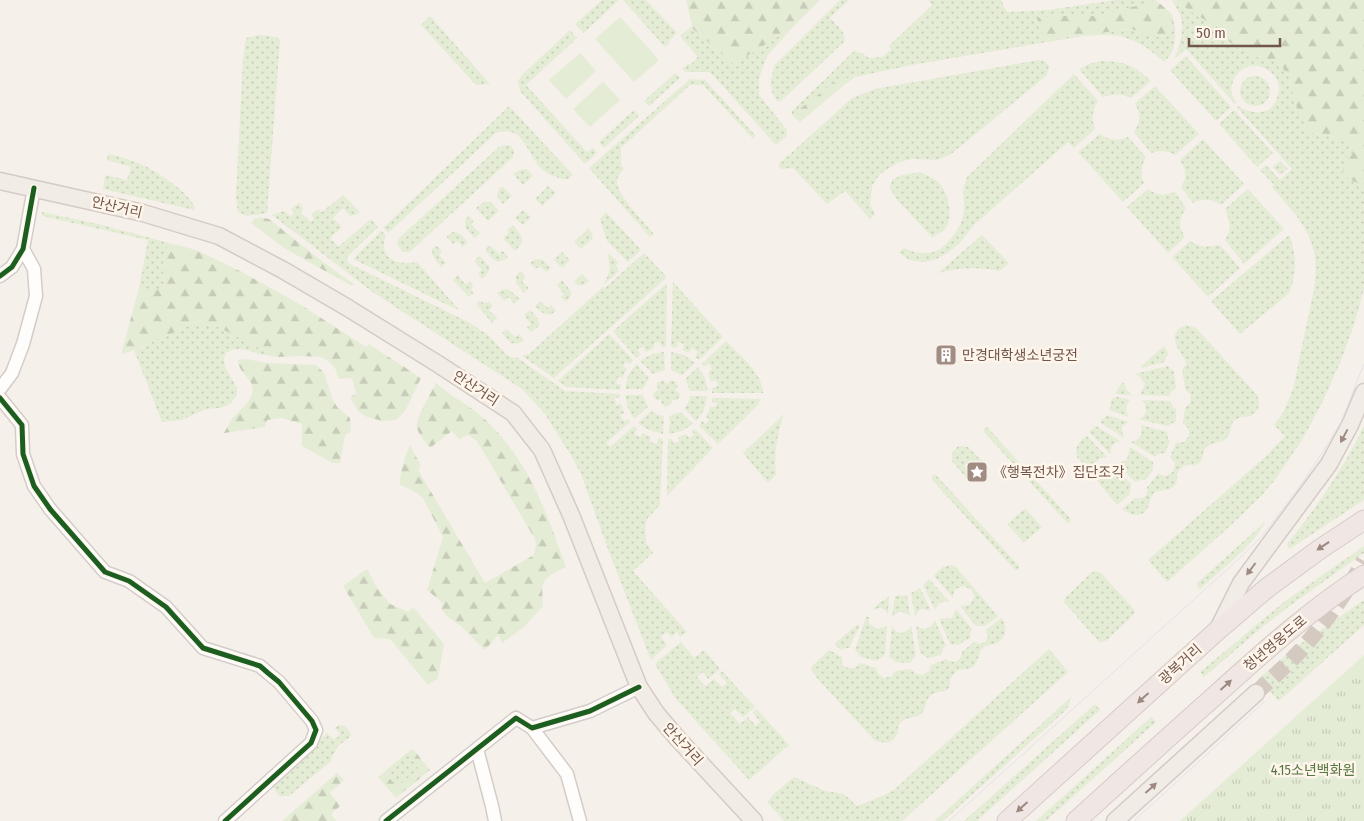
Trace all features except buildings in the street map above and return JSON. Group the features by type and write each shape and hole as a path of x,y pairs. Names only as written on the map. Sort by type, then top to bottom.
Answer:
{"highway":[{"name":"광복거리","path":"1007,821 1218,630 1282,577 1364,520"},
{"name":"청년영웅도로","path":"1076,821 1248,665 1296,624 1364,575"}],"main road":[{"name":"안산거리","path":"0,181 143,213 219,236 348,308 513,413 542,450 571,515 639,687 656,713 673,733 754,821"},
{"path":"1218,630 1241,583 1329,464 1350,425 1364,392"},
{"path":"1115,821 1256,693"}],"street":[{"path":"0,276 12,267 23,249 34,188"},
{"path":"0,389 12,373 23,344 36,296 34,269 23,249"},
{"path":"0,398 22,425 23,454 34,486 50,509 105,572 130,581 166,608 203,648 260,666 279,682 312,720 316,730 311,743 225,821"},
{"path":"532,728 590,711 639,687"},
{"path":"386,821 516,718 532,728 567,774 580,821"},
{"path":"477,750 495,821"}],"green space":[{"path":"602,0 619,0 584,33 575,24"},
{"path":"623,0 646,0 677,33 668,42 670,43 665,47"},
{"path":"686,0 820,0 793,27 734,64 693,29"},
{"path":"840,0 849,0 830,18 844,35 844,42 781,101 777,101 772,92 771,81 774,66"},
{"path":"928,0 1001,0 1007,12 1048,10 1116,0 1156,0 1158,2 1096,16 1060,16 1038,19 1044,40 1132,29 1153,37 1171,36 1172,14 1175,26 1174,46 1169,57 1164,62 1145,47 1124,37 1083,36 912,65 836,81 792,115 792,111 854,51 862,53 869,58 882,57 891,50 889,46 932,5"},
{"path":"1172,0 1205,20 1221,36 1248,55 1279,62 1289,77 1297,109 1309,132 1344,140 1359,150 1361,185 1364,182 1364,289 1354,325 1340,363 1321,405 1302,440 1262,495 1167,582 1148,560 1265,457 1285,436 1274,425 1283,413 1293,389 1315,276 1313,247 1302,223 1272,187 1274,185 1260,170 1266,165 1280,180 1292,169 1237,107 1255,112 1266,111 1271,108 1277,98 1279,87 1276,78 1265,68 1256,66 1246,67 1238,73 1233,81 1231,90 1236,102 1235,104 1186,49 1174,59 1180,42 1182,23"},
{"path":"1173,0 1364,0 1364,182 1361,185 1342,175 1346,158 1358,150 1344,140 1309,132 1297,109 1289,77 1279,62 1248,55 1221,36 1205,20"},
{"path":"1158,2 1172,14 1171,36 1153,37 1132,29 1044,40 1037,18 1096,16"},
{"path":"430,16 490,84 476,85 421,25"},
{"path":"620,17 659,60 634,82 595,39"},
{"path":"693,25 693,29 734,64 793,27 767,56 759,78 759,95 787,130 787,136 776,145 710,72 686,72 682,69 688,64 690,65 698,57 680,36"},
{"path":"570,30 577,38 526,85 587,152 593,148 597,153 585,164 520,91 518,81"},
{"path":"260,35 276,37 280,40 267,213 247,216 238,212 236,197 243,60 246,38"},
{"path":"580,53 596,71 566,99 549,80"},
{"path":"1186,56 1231,107 1216,121 1170,70"},
{"path":"1039,60 1045,61 1049,66 1047,75 950,155 937,160 912,159 899,162 880,174 872,186 870,204 875,215 870,219 845,191 827,204 793,168 781,169 778,165 852,98 875,89"},
{"path":"1101,61 1128,65 1140,71 1151,81 1131,98 1124,95 1103,97 1079,69"},
{"path":"675,73 680,78 649,106 644,101"},
{"path":"1074,74 1098,101 1093,115 1095,129 1074,148 1068,142 974,225 959,244 949,252 937,259 923,262 909,260 899,252 904,248 920,253 933,252 939,250 950,240 964,215 963,191 967,177"},
{"path":"858,75 800,122 792,115 836,81"},
{"path":"1255,76 1266,80 1270,91 1266,102 1255,106 1244,102 1240,91 1244,80"},
{"path":"690,79 705,80 755,135 753,139 703,85 690,85 621,148 621,165 624,168 618,178 618,188 626,201 654,234 650,237 589,168"},
{"path":"603,82 620,100 590,127 573,109"},
{"path":"1155,86 1199,134 1175,155 1163,151 1151,153 1134,132 1139,118 1135,103"},
{"path":"509,106 573,175 563,179 546,172 538,165 516,134 507,131 496,133 388,233 383,228"},
{"path":"634,110 639,116 604,148 599,142"},
{"path":"1234,110 1273,153 1257,167 1219,124"},
{"path":"1100,134 1114,140 1128,137 1146,157 1142,170 1144,183 1123,202 1078,152"},
{"path":"1203,139 1244,184 1221,205 1207,200 1193,203 1181,187 1185,180 1185,174 1180,160"},
{"path":"503,145 512,147 513,157 411,251 404,252 401,250 397,243 399,238"},
{"path":"108,154 138,163 153,170 180,189 193,203 195,209 103,189 105,175 127,180 131,167 107,160"},
{"path":"1280,161 1288,169 1280,175 1273,167"},
{"path":"527,169 533,176 523,185 513,174 519,170"},
{"path":"920,172 942,186 949,204 950,217 946,228 932,237 897,200 890,188 892,180 902,175"},
{"path":"502,186 512,196 503,204 497,196"},
{"path":"548,186 556,193 542,206 535,199"},
{"path":"1148,189 1161,195 1175,192 1186,208 1180,222 1185,237 1168,253 1127,207"},
{"path":"1248,189 1284,229 1244,264 1225,240 1230,225 1225,209"},
{"path":"343,195 360,212 350,216 343,208 333,218 342,227 330,238 338,247 371,219 378,227 347,257 348,263 468,322 488,335 506,354 518,358 565,391 620,394 620,397 615,398 616,405 621,404 624,413 620,415 624,421 628,419 630,422 606,443 610,447 634,426 637,429 634,434 640,437 643,433 651,437 650,442 657,444 658,438 663,439 660,505 647,519 645,527 646,543 653,553 633,571 687,632 680,637 677,632 672,637 666,632 661,637 667,645 651,660 581,474 545,414 522,389 374,293 272,215 284,211 290,216 294,213 291,209 299,203 303,208 301,213 311,222 314,219 311,215 318,209 322,212"},
{"path":"484,202 491,202 499,211 488,221 476,208"},
{"path":"523,210 531,217 523,225 515,218"},
{"path":"42,212 102,225 169,243 163,259 164,291 139,288 148,240 42,216"},
{"path":"606,212 641,250 628,262 607,241 600,219"},
{"path":"469,216 474,221 471,224 480,233 475,238 466,229 465,220"},
{"path":"260,217 269,219 354,284 352,286 284,248 251,223 254,219"},
{"path":"513,225 522,238 521,244 515,251 503,238 509,232 507,230"},
{"path":"589,228 593,238 581,249 574,242"},
{"path":"381,231 386,235 384,243 387,255 391,259 402,263 417,262 460,311 353,259"},
{"path":"453,232 460,234 468,242 463,247 458,241 453,244 446,236"},
{"path":"982,235 1009,263 1000,271 969,268 938,273"},
{"path":"1289,235 1294,249 1295,271 1289,293 1240,334 1211,301"},
{"path":"1190,241 1204,246 1220,245 1240,268 1208,297 1172,257"},
{"path":"169,243 196,250 240,271 301,305 366,347 369,344 421,378 405,411 396,420 383,421 367,417 359,412 350,398 356,393 352,378 339,379 335,368 330,362 321,357 277,357 214,325 190,325 121,355 139,288 164,290 163,259"},
{"path":"436,245 442,251 439,255 446,263 441,267 433,254 432,249"},
{"path":"490,245 499,254 503,251 508,257 498,262 495,261 485,250"},
{"path":"562,252 570,260 562,268 554,260"},
{"path":"608,253 618,262 616,266 619,271 606,283 604,282 608,276"},
{"path":"644,253 666,278 554,378 522,356 529,354 603,287 605,288"},
{"path":"480,256 489,268 482,279 478,274 482,270 474,261"},
{"path":"537,259 543,260 551,268 546,272 540,266 536,269 530,263"},
{"path":"520,271 526,277 522,282 529,288 524,293 516,283 516,276"},
{"path":"582,274 589,281 583,285 578,285 574,282"},
{"path":"458,275 465,284 470,281 473,285 473,294 469,297 453,280"},
{"path":"562,280 571,291 571,295 566,302 561,297 564,294 557,285"},
{"path":"673,282 723,337 699,360 695,357 698,352 692,348 689,353 683,350 684,344 678,342 676,348 671,347"},
{"path":"667,283 666,347 661,347 660,342 654,343 654,348 646,352 643,347 638,349 640,355 636,358 613,331"},
{"path":"508,289 520,299 514,304 509,297 504,301 497,293"},
{"path":"479,301 489,302 493,306 489,310 497,318 492,323 476,304"},
{"path":"540,301 548,308 551,305 556,311 550,314 542,313 535,306"},
{"path":"530,310 539,321 539,326 531,332 527,327 531,324 524,315"},
{"path":"190,325 214,325 277,357 247,350 234,349 226,353 224,359 225,367 237,388 237,395 230,404 220,408 206,409 182,420 162,422 134,350"},
{"path":"1187,325 1196,328 1257,395 1258,407 1251,416 1241,417 1233,421 1230,433 1226,439 1210,444 1204,451 1202,460 1199,463 1185,466 1178,471 1174,486 1155,492 1146,511 1136,515 1128,513 1122,509 1135,498 1141,499 1145,497 1147,487 1158,474 1166,476 1173,472 1175,463 1170,457 1176,443 1184,442 1189,436 1189,429 1183,423 1185,408 1190,403 1191,395 1185,389 1183,367 1186,365 1186,362 1175,340 1178,329"},
{"path":"507,329 515,337 519,334 524,340 518,344 511,343 502,333"},
{"path":"609,334 633,360 630,364 626,362 623,366 627,369 622,378 618,377 616,383 621,385 620,390 566,387 558,381"},
{"path":"726,341 755,371 763,393 712,393 712,388 718,386 716,380 711,381 708,373 712,369 709,364 704,367 702,364"},
{"path":"1164,346 1169,354 1165,362 1141,368 1141,366"},
{"path":"664,352 665,370 653,374 640,361 652,354"},
{"path":"671,352 684,355 695,363 682,375 671,370"},
{"path":"246,359 268,363 316,365 324,373 337,407 350,418 351,432 345,435 340,463 333,463 302,446 302,424 282,418 267,420 265,427 224,433 232,419 247,403 252,394 251,383 238,364 238,360"},
{"path":"636,364 649,378 643,389 625,389 628,376"},
{"path":"1168,366 1174,371 1176,388 1171,392 1170,396 1140,395 1145,384 1135,374"},
{"path":"698,367 705,378 708,391 690,391 685,379"},
{"path":"662,380 667,384 670,381 675,381 678,386 675,390 680,396 677,400 672,400 671,404 666,407 662,404 661,400 656,400 653,395 658,390 657,383"},
{"path":"1125,382 1125,387 1132,395 1115,394 1121,384"},
{"path":"436,383 480,415 511,448 523,466 542,504 566,567 552,574 545,581 542,590 543,606 523,628 502,643 498,635 485,650 462,627 447,616 441,609 443,603 427,590 443,537 423,498 412,490 400,485 402,469 410,445 421,466 418,470 485,583 534,555 535,539 477,441 468,435 459,439 452,431 430,448 420,436 417,422"},
{"path":"625,395 643,395 648,407 634,419 628,408"},
{"path":"690,396 707,396 704,410 696,421 684,409"},
{"path":"1118,397 1130,400 1126,408 1129,417 1109,410 1112,398"},
{"path":"712,398 761,399 758,405 718,444 699,426 702,421 706,424 709,419 706,417 710,407 716,407 717,403 712,402"},
{"path":"1142,400 1170,401 1176,409 1176,421 1168,426 1137,419 1142,418 1146,412 1145,404"},
{"path":"651,411 664,416 663,434 649,430 638,423"},
{"path":"681,412 693,424 682,431 668,434 669,416"},
{"path":"784,414 775,458 776,474 768,483 743,453"},
{"path":"1107,415 1129,422 1122,426 1124,438 1100,422"},
{"path":"1141,425 1167,432 1170,441 1165,453 1158,454 1155,457 1131,442 1137,440 1140,436 1142,432"},
{"path":"1096,426 1120,441 1112,446 1111,455 1089,432"},
{"path":"1364,426 1364,500 1291,548 1288,547 1288,543 1339,472"},
{"path":"986,427 1071,519 1070,523 1067,523 984,432"},
{"path":"695,429 713,448 667,496 668,439 672,439 673,443 679,442 678,437 686,434 689,438 694,435 692,431"},
{"path":"1087,436 1107,457 1097,461 1094,467 1097,476 1102,479 1109,477 1114,466 1131,484 1130,494 1117,505 1077,457 1076,450 1078,445"},
{"path":"959,446 968,447 987,466 981,471 971,460 964,466 974,477 969,481 952,461 953,452"},
{"path":"1130,447 1153,462 1153,470 1145,480 1135,482 1117,463 1127,460"},
{"path":"934,474 1019,566 1018,570 1015,570 932,480"},
{"path":"1025,508 1042,527 1024,543 1007,524"},
{"path":"1265,522 1254,539 1200,589 1196,584"},
{"path":"1364,546 1364,553 1288,607 1204,677 1200,672 1284,602"},
{"path":"952,565 957,568 998,616 985,626 976,626 960,606 969,605 974,599 974,594 971,590 964,586 958,588 954,591 953,598 934,576 942,567"},
{"path":"367,569 375,585 390,604 408,612 413,607 444,644 438,678 428,685 390,639 374,638 343,586"},
{"path":"1096,571 1101,573 1135,612 1106,641 1099,642 1064,602 1065,598 1091,573"},
{"path":"929,579 950,602 941,603 935,610 923,585"},
{"path":"920,588 931,611 921,609 915,617 911,593"},
{"path":"907,595 910,616 899,612 892,617 895,596"},
{"path":"889,597 888,614 881,608 871,611 879,603"},
{"path":"1364,600 1364,625 1279,701 1258,679 1294,648"},
{"path":"956,609 972,629 970,638 958,645 950,644 939,619 952,618"},
{"path":"866,617 869,617 869,624 877,629 887,626 885,655 876,661 861,657 855,650"},
{"path":"1001,618 1006,629 1002,639 995,644 984,647 975,665 967,669 957,670 950,679 949,688 930,696 921,714 902,721 893,740 887,742 874,740 816,677 811,669 829,650 842,657 842,664 847,667 854,668 860,663 876,668 878,674 884,678 892,676 895,671 911,669 915,674 923,675 929,671 931,665 946,659 951,662 959,660 962,652 974,642 978,644 984,643 988,638 986,630"},
{"path":"935,620 946,646 943,648 941,655 928,658 920,653 916,626 927,628"},
{"path":"857,625 860,625 849,648 841,650 834,644"},
{"path":"892,625 895,631 903,633 911,625 916,655 910,663 895,662 889,657"},
{"path":"681,642 694,658 704,650 720,669 708,679 703,672 697,677 705,686 714,679 722,687 727,683 719,674 722,671 755,707 743,717 735,709 730,713 740,724 748,717 756,726 760,722 753,713 757,709 789,745 749,780 676,699 655,664"},
{"path":"1049,649 1068,672 902,821 784,821 767,802 794,777 825,791 844,794 857,806 885,795 895,789"},
{"name":"4.15소년백화원","path":"1364,655 1364,821 1180,821"},
{"path":"1071,697 1066,710 943,821 935,821"},
{"path":"1095,704 1100,710 977,821 964,821"},
{"path":"1151,717 1156,722 1046,821 1036,821"},
{"path":"340,725 345,726 351,736 337,747 330,762 289,796 279,796 274,789 273,783 277,777 327,733 333,739 337,738 340,733 335,728"},
{"path":"413,749 430,770 396,798 378,777 384,772 397,787 419,769 407,753"},
{"path":"407,753 419,769 397,787 384,772"},
{"path":"337,773 344,780 330,793 340,806 331,814 336,821 282,821"}],"tunnel":[{"path":"1256,693 1310,640 1335,607 1364,561"}],"tram line":[{"path":"949,821 1261,537 1300,486 1341,422 1364,364"},
{"path":"1134,821 1264,702"}],"cycle path":[{"path":"0,276 12,267 23,249 34,188"},
{"path":"0,398 22,425 23,454 34,486 50,509 105,572 129,581 166,607 203,648 260,666 279,682 312,721 316,730 311,743 225,821"},
{"path":"386,821 516,718 532,728 590,711 639,687"}],"place":[{"name":"만경대학생소년궁전","path":"946,355"},
{"name":"《행복전차》집단조각","path":"977,472"}]}
